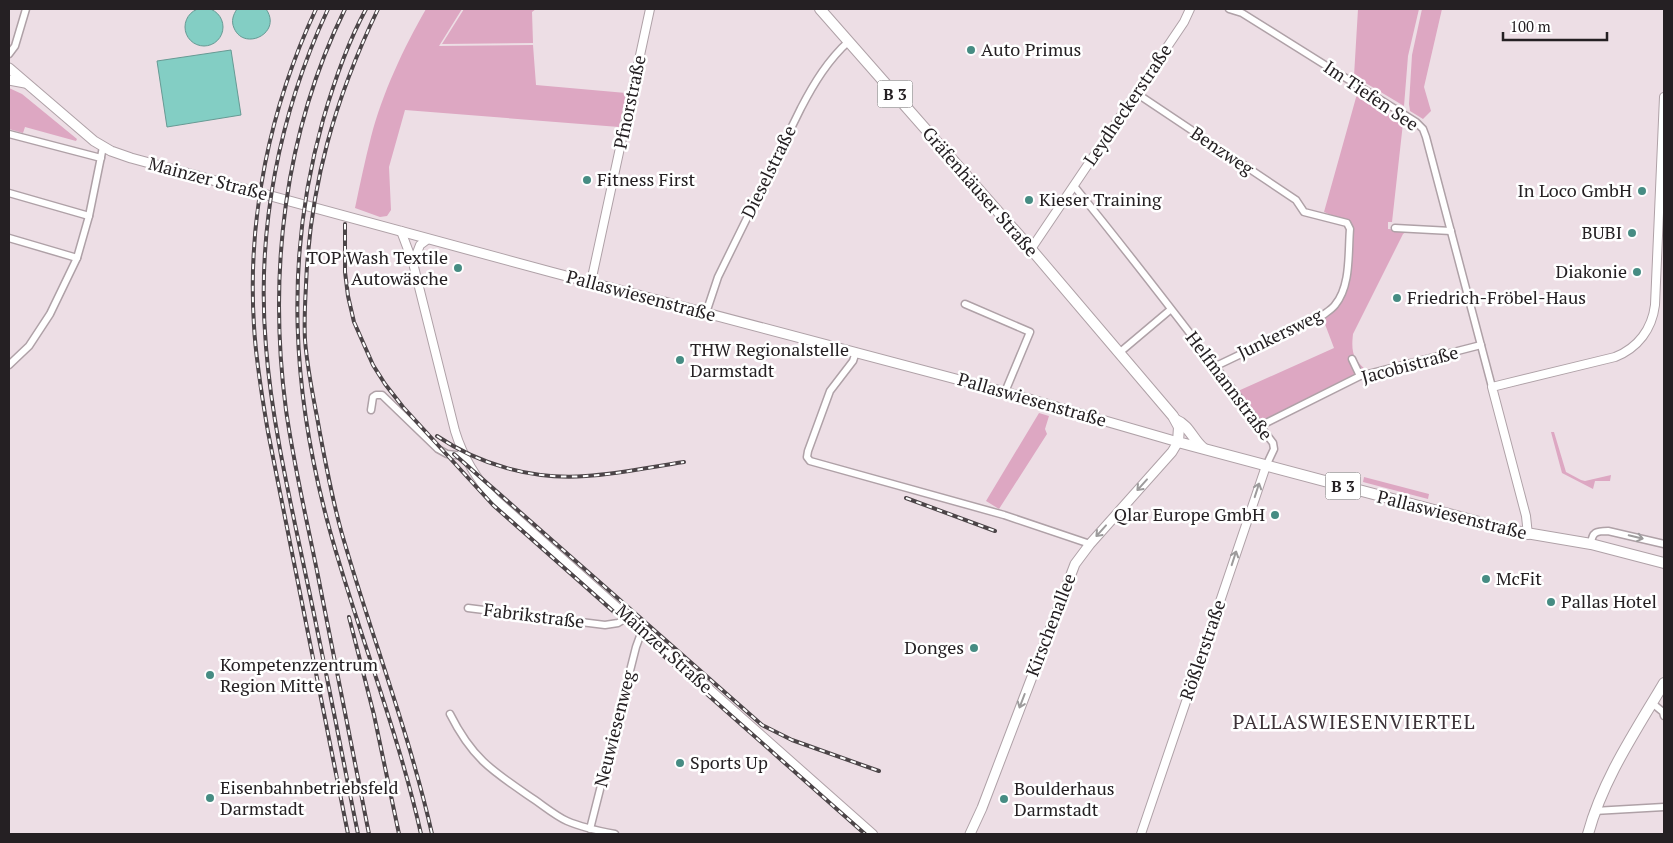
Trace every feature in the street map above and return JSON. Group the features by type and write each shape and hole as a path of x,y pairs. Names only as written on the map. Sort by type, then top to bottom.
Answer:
{"main road":[{"name":"Gräfenhäuser Straße","path":"820,9 1031,249 1176,420 1183,424 1195,441 1207,450"},
{"name":"Mainzer Straße","path":"9,68 103,147 131,158 401,231"},
{"path":"9,80 27,84"},
{"name":"Pallaswiesenstraße","path":"401,231 1005,392 1207,450 1528,535 1591,544 1664,563"},
{"path":"1176,420 1179,430 1178,442"},
{"name":"Kirschenallee","path":"970,834 982,808 1070,575 1090,544 1172,452 1178,442"},
{"path":"1588,834 1594,811 1608,778 1664,683"}],"street":[{"path":"9,54 15,46 26,9"},
{"name":"Pfnorstraße","path":"591,282 650,9"},
{"name":"Leydheckerstraße","path":"1031,249 1184,22 1190,9"},
{"name":"Im Tiefen See","path":"1229,9 1242,13 1419,124 1426,137 1451,231 1526,516 1528,535"},
{"name":"Dieselstraße","path":"706,313 718,277 810,91 832,58 849,42"},
{"name":"Benzweg","path":"1136,93 1296,200 1304,212"},
{"path":"1492,388 1615,357 1634,347 1646,332 1652,320 1655,305 1664,97"},
{"path":"9,134 101,158"},
{"path":"9,365 29,346 50,314 77,258 103,147"},
{"name":"Helfmannstraße","path":"1074,186 1216,366 1260,426 1274,447 1266,466"},
{"path":"9,192 88,216"},
{"name":"Junkersweg","path":"1216,366 1323,315 1335,306 1341,296 1346,279 1350,229 1347,223 1304,212"},
{"path":"1395,228 1451,231"},
{"name":"Mainzer Straße","path":"401,231 413,263 451,418 464,456 478,481 494,499 873,834"},
{"path":"9,238 77,258"},
{"path":"413,263 420,245 428,239"},
{"path":"965,304 1030,332 1005,392"},
{"path":"1119,353 1170,310"},
{"name":"Jacobistraße","path":"1260,426 1360,376 1481,346"},
{"path":"856,352 853,361 830,391 808,451 807,457 810,461 1004,515 1090,544"},
{"path":"1352,359 1360,376"},
{"path":"371,410 372,398 376,395 384,397 438,449 447,454 464,456"},
{"name":"Rößlerstraße","path":"1141,834 1266,466"},
{"path":"1591,544 1592,537 1599,531 1608,531 1664,544"},
{"name":"Fabrikstraße","path":"468,608 606,625 618,623 628,616"},
{"name":"Neuwiesenweg","path":"590,829 636,646 644,631"},
{"path":"1652,703 1663,712 1664,716"},
{"path":"450,714 471,750 494,772 565,820 590,829 615,834"},
{"path":"1594,811 1664,807"}],"shaded area":[{"path":"204,8 217,14 223,27 217,40 204,46 191,40 185,27 191,14"},
{"path":"237,9 266,9 270,18 270,25 266,32 253,39 246,39 239,35 233,23"},
{"path":"426,9 462,9 439,46 533,45 536,85 626,93 619,127 405,110 389,167 391,210 387,216 380,217 355,208 381,104 402,55"},
{"path":"464,9 536,9 532,12 533,43 442,44"},
{"path":"1358,9 1419,9 1408,56 1404,106 1354,76"},
{"path":"1422,9 1442,9 1424,87 1431,111 1423,119 1410,111 1409,104 1412,55"},
{"path":"231,50 241,115 167,127 157,61"},
{"path":"9,88 22,94 77,139 76,141 25,127 23,133 9,129"},
{"path":"1357,94 1403,123 1392,222 1388,222 1388,229 1409,230 1403,234 1353,334 1352,346 1354,355 1367,371 1262,422 1238,391 1334,348 1323,319 1342,301 1347,286 1350,223 1324,212"},
{"path":"1039,413 1049,416 1045,429 1047,434 999,509 986,501"},
{"path":"1551,432 1554,432 1566,472 1585,481 1611,475 1610,481 1595,481 1593,489 1562,473"},
{"path":"1364,477 1429,494 1428,499 1363,482"}],"railway":[{"path":"316,9 286,85 265,163 254,244 254,326 261,393 268,432 348,834"},
{"path":"328,9 296,90 284,131 268,216 264,303 266,347 277,435 358,834"},
{"path":"345,9 324,56 295,154 286,205 279,307 281,359 289,431 369,834"},
{"path":"366,9 336,77 323,120 311,172 302,223 298,275 301,377 307,428 330,531 401,757 421,834"},
{"path":"378,9 337,109 319,177 308,248 305,340 313,398 338,519 401,721 432,834"},
{"path":"345,224 345,272 354,322 373,365 403,407 493,505 865,834"},
{"path":"437,436 471,455 489,462 527,473 546,476 598,475 684,462"},
{"path":"454,454 762,725 792,740 879,771"},
{"path":"906,498 995,531"},
{"path":"349,617 374,715 399,834"}],"place":[{"name":"Auto Primus","path":"971,50"},
{"name":"Fitness First","path":"587,180"},
{"name":"In Loco GmbH","path":"1642,191"},
{"name":"Kieser Training","path":"1029,200"},
{"name":"BUBI","path":"1632,233"},
{"name":"TOP Wash Textile Autowäsche","path":"458,268"},
{"name":"Diakonie","path":"1637,272"},
{"name":"Friedrich-Fröbel-Haus","path":"1397,298"},
{"name":"THW Regionalstelle Darmstadt","path":"680,360"},
{"name":"Qlar Europe GmbH","path":"1275,515"},
{"name":"McFit","path":"1486,579"},
{"name":"Pallas Hotel","path":"1551,602"},
{"name":"Donges","path":"974,648"},
{"name":"Kompetenzzentrum Region Mitte","path":"210,675"},
{"name":"Sports Up","path":"680,763"},
{"name":"Eisenbahnbetriebsfeld Darmstadt","path":"210,798"},
{"name":"Boulderhaus Darmstadt","path":"1004,799"}],"district":[{"name":"PALLASWIESENVIERTEL","path":"1354,722"}]}
